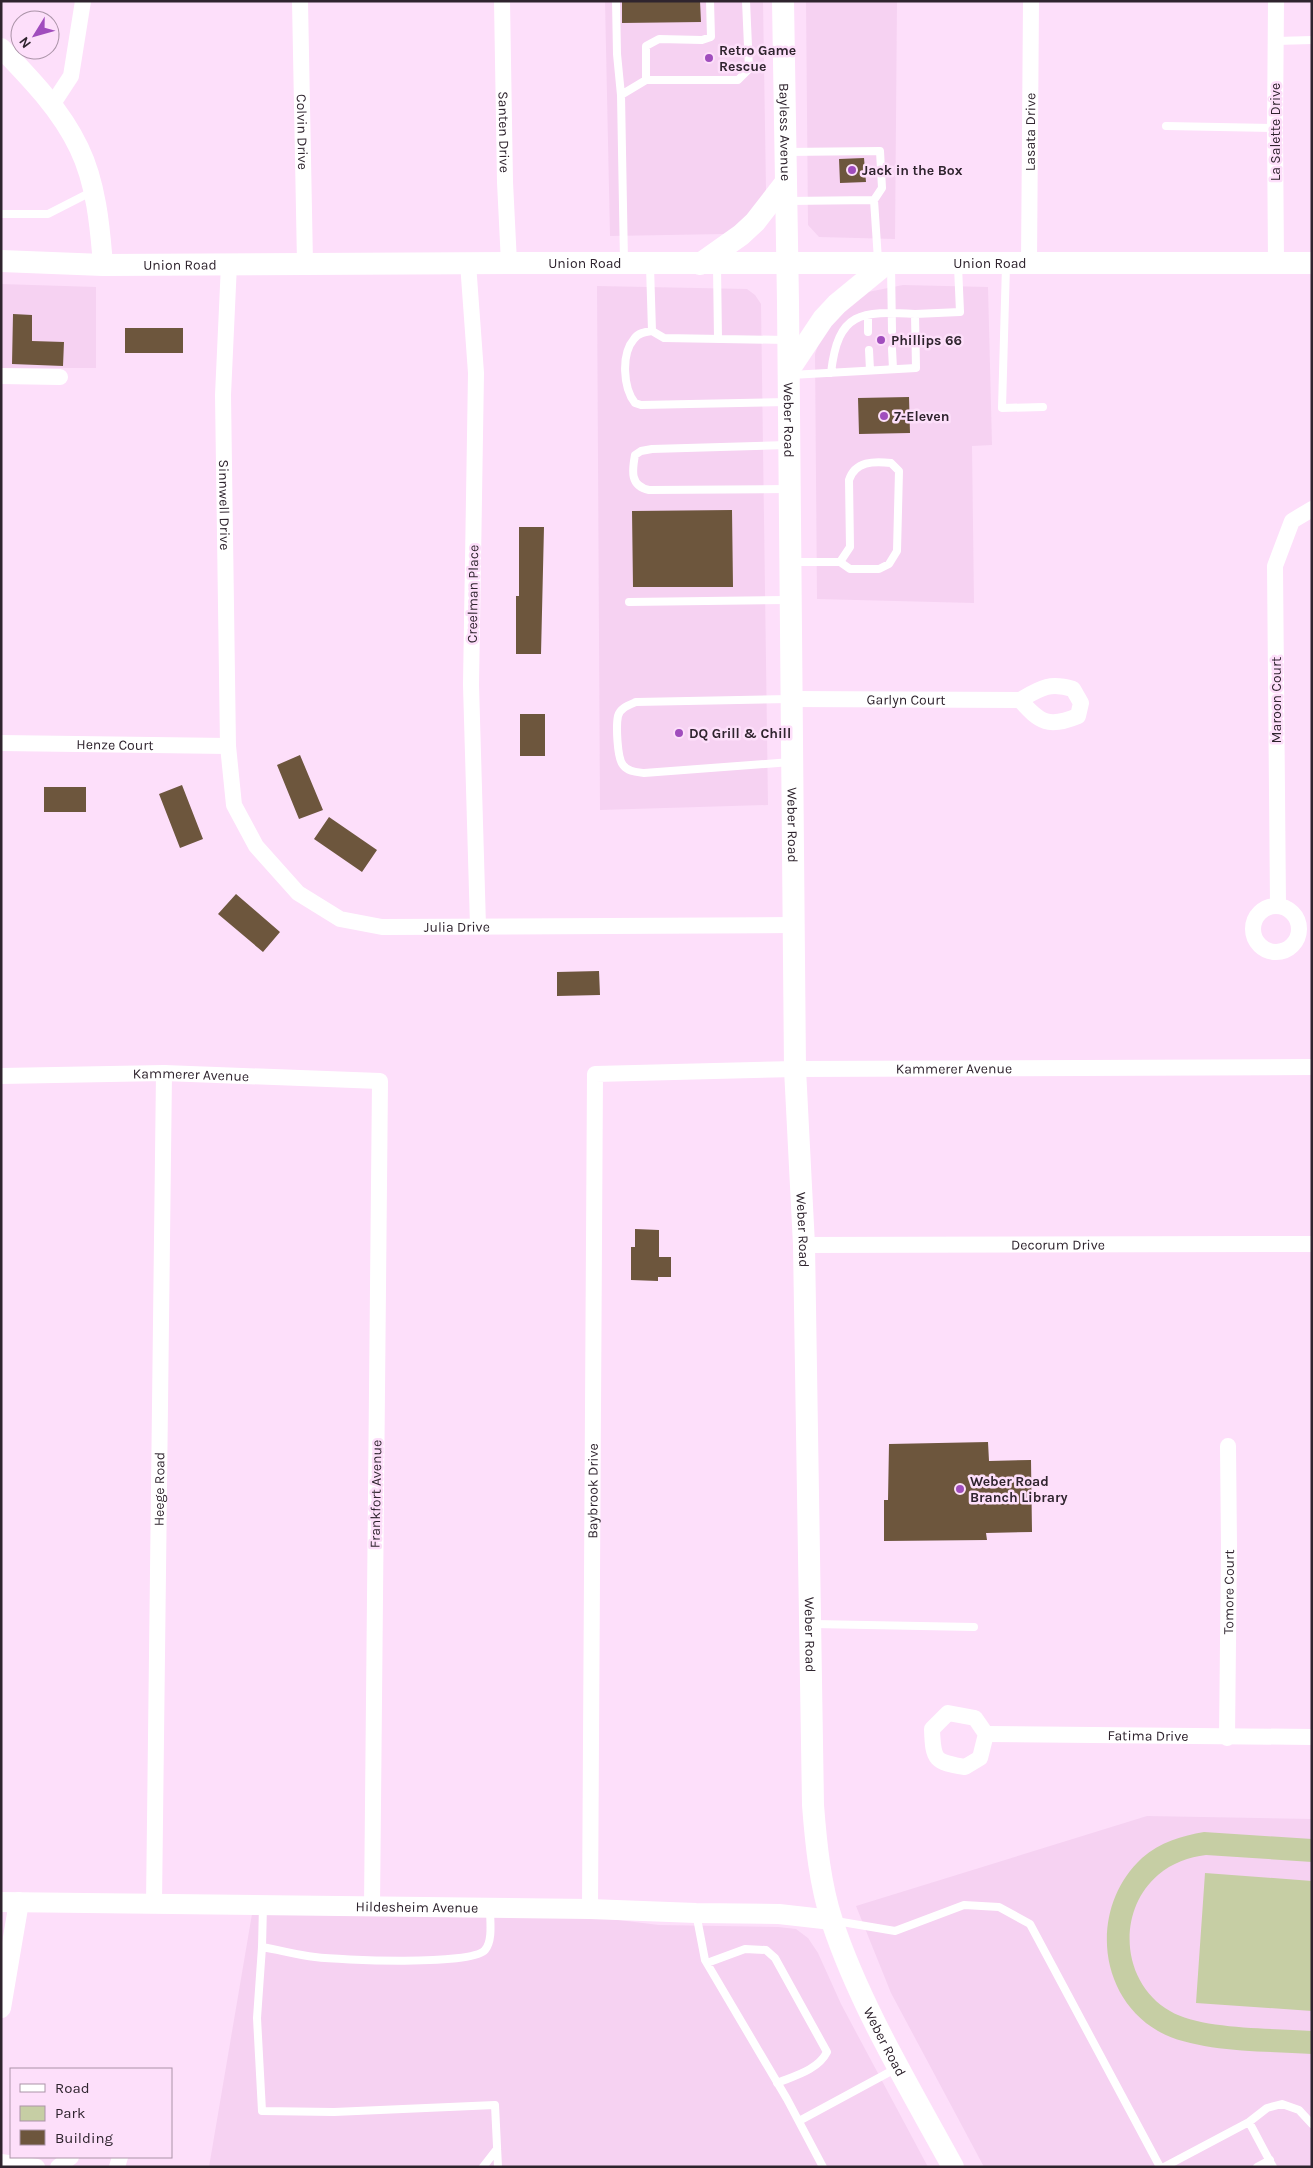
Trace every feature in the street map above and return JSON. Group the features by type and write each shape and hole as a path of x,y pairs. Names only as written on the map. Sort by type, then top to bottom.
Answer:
{"main road":[{"name":"Bayless Avenue","path":"783,1 787,263"},
{"path":"709,264 741,236 786,191"},
{"name":"Union Road","path":"1,261 104,264 509,262 650,264 1312,263"},
{"name":"Weber Road","path":"787,263 795,1069 804,1245 813,1805 820,1866 832,1920 852,1971 899,2067 952,2167"},
{"path":"788,373 823,319 837,304 885,263"}],"street":[{"path":"52,105 70,76 83,1"},
{"name":"Colvin Drive","path":"300,1 305,263"},
{"name":"Santen Drive","path":"502,1 505,182 509,262"},
{"name":"Lasata Drive","path":"1029,263 1031,1"},
{"name":"La Salette Drive","path":"1276,1 1274,128 1276,263"},
{"path":"1,48 52,105 68,126 80,149 93,191 101,230 104,264"},
{"name":"Creelman Place","path":"468,263 476,373 471,685 478,926"},
{"name":"Sinnwell Drive","path":"228,746 223,395 229,264"},
{"path":"1,376 60,377"},
{"name":"Maroon Court","path":"1278,905 1275,566 1292,520 1312,508"},
{"name":"Garlyn Court","path":"792,699 1020,700"},
{"name":"Henze Court","path":"1,743 228,746"},
{"name":"Julia Drive","path":"228,746 234,805 256,846 298,893 340,919 374,926 793,925"},
{"name":"Kammerer Avenue","path":"595,1074 795,1069 1312,1067"},
{"name":"Kammerer Avenue","path":"1,1076 164,1073 380,1080"},
{"name":"Heege Road","path":"154,1904 164,1073"},
{"name":"Baybrook Drive","path":"590,1908 595,1074"},
{"name":"Frankfort Avenue","path":"372,1907 380,1080"},
{"name":"Decorum Drive","path":"804,1245 1312,1244"},
{"name":"Tomore Court","path":"1227,1738 1228,1446"},
{"name":"Fatima Drive","path":"986,1734 1227,1738 1312,1737"},
{"path":"1,2008 10,1902"},
{"name":"Hildesheim Avenue","path":"10,1902 590,1908 696,1913 779,1914 832,1920"},
{"path":"58,2167 70,2158"},
{"path":"1,2162 37,2167"}],"lane":[{"path":"616,1 617,54 621,95 624,263"},
{"path":"646,80 646,46 659,39 702,40 710,37 710,1"},
{"path":"621,95 646,80 738,80 749,69 746,1"},
{"path":"1276,41 1312,40"},
{"path":"1166,126 1274,128"},
{"path":"786,152 880,151 882,188 874,200 885,263 892,331"},
{"path":"1,214 48,214 93,191"},
{"path":"786,191 874,200"},
{"path":"832,373 834,351 839,336 848,324 868,314 879,312 915,314 960,312 958,263"},
{"path":"1006,263 1002,408 1043,406"},
{"path":"650,264 652,331"},
{"path":"709,264 718,339"},
{"path":"868,314 868,332"},
{"path":"788,373 832,373 916,368 915,314"},
{"path":"788,340 664,338 652,331 640,334 634,338 626,353 628,390 635,403 641,405 789,402"},
{"path":"892,349 893,369"},
{"path":"869,350 870,370"},
{"path":"790,444 642,451 636,455 634,474 636,485 640,489 649,490 790,488"},
{"path":"790,562 840,562 850,569 879,569 894,559 897,552 899,470 891,463 864,464 856,466 851,471 849,480 850,547 848,554 840,562"},
{"path":"629,602 790,600"},
{"path":"792,699 636,702 623,708 618,715 618,755 623,766 631,771 644,773 792,762"},
{"path":"810,1624 974,1627"},
{"path":"263,1905 262,1946 256,2018 262,2110 334,2112 495,2105 498,2167"},
{"path":"832,1920 895,1931 964,1905 1000,1907 1030,1924 1160,2167"},
{"path":"262,1946 314,1957 342,1959 458,1959 477,1955 484,1951 488,1943 490,1907"},
{"path":"696,1913 707,1963 778,2083 823,2167"},
{"path":"707,1963 744,1949 766,1950 775,1958 827,2052 824,2059 815,2066 778,2083"},
{"path":"799,2121 899,2067"},
{"path":"1164,2167 1249,2122 1267,2108 1282,2104 1298,2110 1312,2124"},
{"path":"1249,2122 1272,2163 1257,2167"},
{"path":"483,2167 497,2148"}],"shaded area":[{"path":"605,1 763,1 766,190 760,207 725,234 610,236"},
{"path":"806,1 897,1 895,239 819,237 808,225"},
{"path":"1,284 96,287 96,368 1,368"},
{"path":"903,285 988,287 992,445 972,446 974,603 817,599 815,354 821,337 836,314 868,292"},
{"path":"597,286 747,289 755,295 761,304 768,805 600,810"},
{"path":"1147,1816 1312,1819 1312,2167 984,2167 891,1993 856,1906"},
{"path":"252,1914 594,1917 659,1925 796,1929 808,1938 818,1953 841,2004 928,2167 209,2167"}],"green space":[{"path":"1204,1832 1312,1839 1312,1862 1206,1855 1181,1861 1163,1871 1144,1890 1135,1908 1130,1926 1130,1946 1134,1965 1142,1983 1154,1999 1170,2011 1200,2022 1238,2027 1312,2031 1312,2054 1233,2050 1174,2038 1158,2031 1137,2015 1122,1996 1112,1973 1107,1949 1108,1924 1114,1900 1125,1878 1149,1852 1172,1840"},
{"path":"1205,1873 1312,1881 1312,2011 1196,2003"}],"building":[{"path":"622,1 700,1 701,22 622,23"},
{"name":"Jack in the Box","path":"864,158 866,182 840,183 839,159"},
{"path":"13,314 32,315 32,341 64,342 63,366 12,364"},
{"path":"125,328 183,328 183,353 125,353"},
{"name":"7-Eleven","path":"909,397 910,433 859,434 858,398"},
{"path":"732,510 733,587 633,587 632,511"},
{"path":"519,527 544,527 541,654 516,654 516,596 519,596"},
{"path":"520,714 545,714 545,756 520,756"},
{"path":"300,755 323,810 299,819 277,765"},
{"path":"182,785 203,839 180,848 159,794"},
{"path":"44,787 86,787 86,812 44,812"},
{"path":"329,817 377,850 362,872 314,839"},
{"path":"236,894 280,932 263,952 218,914"},
{"path":"599,971 600,995 557,996 557,972"},
{"path":"635,1229 659,1230 659,1257 671,1257 671,1277 658,1277 658,1281 631,1280 631,1247 635,1247"},
{"name":"Weber Road Branch Library","path":"988,1442 989,1461 1031,1460 1032,1532 986,1533 987,1540 884,1541 884,1500 888,1500 889,1444"}],"place":[{"name":"Retro Game Rescue","path":"709,58"},
{"name":"Jack in the Box","path":"852,170"},
{"name":"Phillips 66","path":"881,340"},
{"name":"7-Eleven","path":"884,416"},
{"name":"DQ Grill & Chill","path":"679,733"},
{"name":"Weber Road Branch Library","path":"960,1489"}]}
